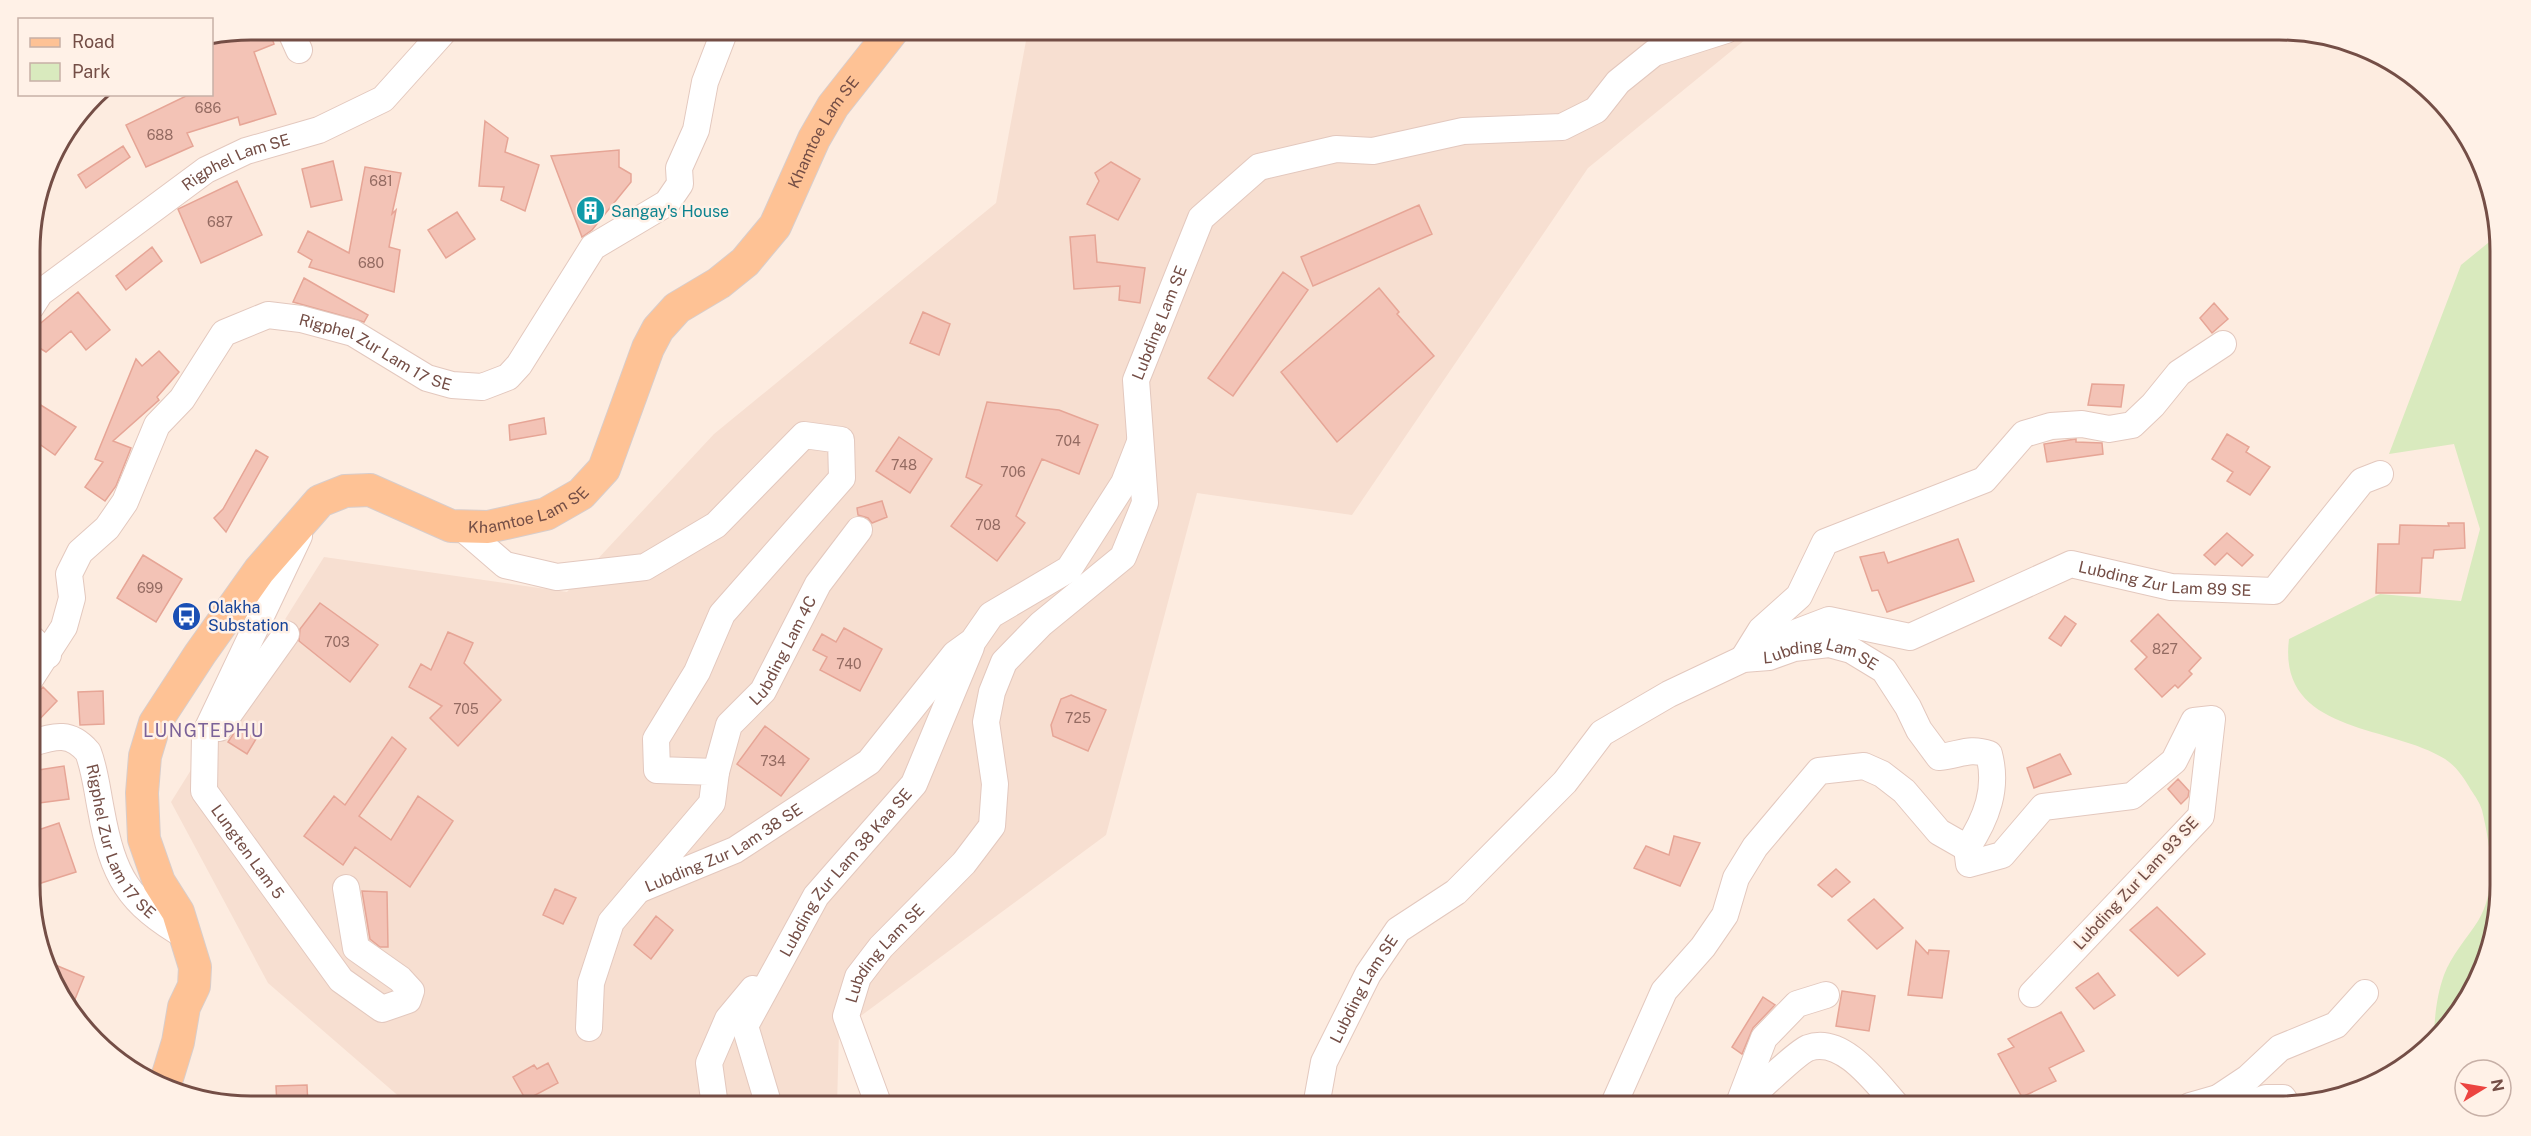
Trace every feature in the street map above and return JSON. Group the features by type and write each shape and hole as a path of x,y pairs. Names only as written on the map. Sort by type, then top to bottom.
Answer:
{"main road":[{"name":"Khamtoe Lam SE","path":"171,1079 184,1007 194,986 195,967 178,912 159,882 144,839 142,793 145,756 155,723 259,571 320,501 345,491 370,490 451,526 488,527 546,514 564,506 593,483 604,469 648,348 658,329 677,308 719,283 745,262 775,226 814,138 833,106 885,41"}],"street":[{"name":"Lubding Lam SE","path":"875,1096 846,1016 858,977 881,947 964,863 992,826 995,783 986,722 992,692 1004,662 1041,624 1123,557 1145,503 1136,380 1201,218 1259,167 1336,149 1373,151 1463,131 1562,127 1596,110 1618,82 1654,53 1694,40"},
{"name":"Rigphel Lam SE","path":"41,292 206,170 246,151 319,130 383,99 435,41"},
{"name":"Rigphel Zur Lam 17 SE","path":"40,647 64,627 72,598 69,574 80,552 107,528 125,502 157,425 182,399 224,333 268,315 301,319 353,333 427,378 452,385 482,387 508,377 519,364 593,247 667,203 680,184 679,168 696,130 705,82 721,41"},
{"path":"1743,659 1761,630 1799,596 1825,542 1984,480 2024,434 2051,426 2082,424 2109,429 2132,424 2153,405 2179,373 2223,344"},
{"path":"461,527 505,565 557,577 645,567 716,525 804,435 841,440 842,478 722,614 697,672 657,739 657,770 716,772"},
{"name":"Lubding Zur Lam 38 SE","path":"638,890 735,850 869,762 955,654 973,641 991,615 1069,569 1124,483 1140,442"},
{"name":"Lubding Zur Lam 89 SE","path":"1743,659 1778,639 1829,620 1910,637 2071,564 2171,587 2274,591 2362,481 2380,474"},
{"name":"Lungten Lam 5","path":"308,514 205,734 204,791 341,980 382,1009 408,1000 411,991 400,979 356,948 346,888"},
{"name":"Lubding Lam 4C","path":"716,772 729,724 763,690 818,584 859,530"},
{"path":"205,734 222,727 286,634"},
{"name":"Lubding Zur Lam 38 Kaa SE","path":"766,1096 745,1026 816,896 914,784 973,641"},
{"name":"Lubding Lam SE","path":"1318,1095 1324,1062 1368,974 1398,930 1456,892 1565,782 1602,733 1669,694 1743,659 1769,657 1794,648 1829,644 1851,650 1884,670 1908,707 1919,730 1939,757 1957,755 1974,749 1989,754 1995,774 1989,806 1978,831 1967,848"},
{"name":"Lubding Zur Lam 93 SE","path":"1967,848 1969,864 2002,855 2043,807 2132,796 2174,761 2194,721 2212,719 2201,816 2032,994"},
{"name":"Rigphel Zur Lam 17 SE","path":"40,741 65,735 75,739 88,752 114,866 133,896 149,912 187,937"},
{"path":"1618,1095 1664,991 1703,947 1725,915 1736,878 1755,847 1819,771 1864,766 1882,774 1904,791 1939,832 1967,848"},
{"name":"Lubding Zur Lam 38 SE","path":"638,890 712,803 716,772"},
{"path":"589,1028 591,983 611,922 638,890"},
{"path":"714,1096 709,1063 728,1019 792,940"},
{"path":"2235,1095 2248,1078 2280,1048 2336,1024 2365,993"},
{"path":"1743,1095 1764,1038 1797,1004 1826,994"},
{"path":"1752,1095 1808,1048 1825,1046 1845,1054 1886,1095"}],"shaded area":[{"path":"1744,40 1588,168 1352,515 1197,493 1106,835 839,1032 837,1096 398,1096 268,983 171,802 324,557 567,592 714,434 996,203 1026,41"}],"green space":[{"path":"2490,241 2490,852 2481,807 2460,773 2453,766 2445,759 2422,748 2342,722 2318,709 2300,693 2290,670 2289,639 2380,594 2461,601 2480,529 2454,444 2389,454 2461,265"},
{"path":"2490,881 2489,912 2479,952 2469,978 2455,1002 2434,1028 2444,975 2455,954 2478,921 2488,895"}],"building":[{"path":"238,41 273,41 274,44 254,52 276,114 240,125 238,117 187,133 193,146 146,167 126,125 186,96 213,96 213,44"},
{"path":"485,121 508,138 505,152 539,165 525,211 501,200 504,187 479,186"},
{"path":"123,146 130,157 86,188 78,175"},
{"name":"Sangay's House","path":"619,150 619,167 631,174 631,182 592,230 582,237 551,156"},
{"path":"333,161 342,200 311,207 302,169"},
{"path":"1111,162 1140,179 1118,220 1087,204 1099,181 1095,173"},
{"path":"365,167 401,173 392,214 396,210 389,247 400,250 394,292 309,267 312,260 298,252 308,231 349,253"},
{"path":"237,181 262,235 201,263 178,209"},
{"path":"1419,205 1432,234 1313,286 1301,257"},
{"path":"457,212 475,239 446,258 428,230"},
{"path":"1095,235 1097,262 1145,268 1140,303 1119,300 1120,286 1074,289 1070,237"},
{"path":"152,247 162,261 126,290 116,276"},
{"path":"1283,272 1308,290 1233,396 1208,378"},
{"path":"304,278 368,315 364,322 293,302"},
{"path":"1379,288 1399,312 1397,314 1434,356 1337,442 1281,372"},
{"path":"78,292 110,330 86,350 71,331 46,352 41,349 41,323"},
{"path":"2214,303 2228,319 2212,333 2200,318"},
{"path":"923,312 950,324 939,355 910,343"},
{"path":"159,351 179,372 157,397 159,400 113,441 131,448 116,486 105,501 85,487 103,462 95,459 136,359 142,366"},
{"path":"2092,384 2124,385 2121,407 2088,405"},
{"path":"987,402 1059,410 1098,425 1079,474 1042,459 1016,516 1025,523 997,561 951,526 982,485 966,477"},
{"path":"41,405 76,427 55,455 41,445"},
{"path":"544,418 546,434 510,440 509,425"},
{"path":"2227,434 2249,447 2246,452 2270,467 2250,495 2227,481 2233,472 2212,459"},
{"path":"899,437 932,459 910,493 876,471"},
{"path":"2076,439 2076,442 2102,443 2103,454 2047,462 2044,444"},
{"path":"256,450 268,457 226,532 214,518 223,509"},
{"path":"882,501 887,517 872,523 868,518 858,515 857,508"},
{"path":"2448,523 2464,523 2465,548 2434,550 2433,558 2422,558 2420,593 2376,593 2378,544 2399,544 2400,525 2449,526"},
{"path":"2227,533 2253,555 2242,566 2227,553 2215,565 2204,555"},
{"path":"1958,539 1974,581 1887,612 1878,590 1872,591 1860,557 1884,552 1888,563"},
{"path":"143,555 182,579 156,622 117,598"},
{"path":"320,603 378,645 350,682 299,641 300,629"},
{"path":"2158,614 2201,658 2189,671 2192,674 2178,688 2175,685 2162,697 2135,669 2147,657 2131,641"},
{"path":"2065,616 2076,624 2061,646 2049,638"},
{"path":"844,628 882,649 860,691 820,670 827,657 813,650 822,634 836,642"},
{"path":"448,632 473,643 464,663 501,700 458,746 430,718 442,706 409,687 421,664 431,670"},
{"path":"43,687 57,701 40,718 40,690"},
{"path":"103,691 104,724 80,725 78,692"},
{"path":"1071,695 1106,710 1088,751 1053,736 1051,725 1061,699"},
{"path":"765,726 809,759 781,796 737,764"},
{"path":"238,727 256,739 247,754 228,742"},
{"path":"392,737 406,749 359,816 391,840 418,796 453,821 410,887 355,847 343,865 304,836 334,796 345,805"},
{"path":"2060,754 2071,774 2034,788 2027,768"},
{"path":"64,766 69,799 40,803 40,770"},
{"path":"2178,779 2189,791 2188,797 2181,804 2168,789"},
{"path":"59,823 76,872 40,883 40,829"},
{"path":"1674,836 1700,843 1680,886 1634,868 1646,846 1669,855"},
{"path":"1836,869 1850,882 1832,897 1818,885"},
{"path":"555,889 576,898 563,924 543,915"},
{"path":"362,891 387,892 388,947 380,947 370,939"},
{"path":"1874,899 1903,928 1877,949 1848,920"},
{"path":"2157,907 2205,954 2178,976 2130,930"},
{"path":"656,916 673,930 651,959 634,945"},
{"path":"1916,941 1928,954 1929,950 1949,951 1942,998 1908,995"},
{"path":"57,966 84,977 75,1000"},
{"path":"2098,973 2115,995 2094,1009 2076,988"},
{"path":"1842,991 1875,996 1869,1031 1836,1026"},
{"path":"1763,997 1775,1005 1753,1028 1742,1054 1732,1047"},
{"path":"2061,1012 2084,1051 2049,1068 2056,1081 2026,1095 2021,1095 1998,1054 2014,1047 2008,1039"},
{"path":"548,1063 558,1083 534,1096 524,1096 513,1077 534,1065 537,1069"},
{"path":"307,1085 308,1096 276,1096 276,1086"}],"place":[{"name":"Sangay's House","path":"590,211"},
{"name":"Olakha Substation","path":"187,616"}],"district":[{"name":"LUNGTEPHU","path":"204,730"}]}
